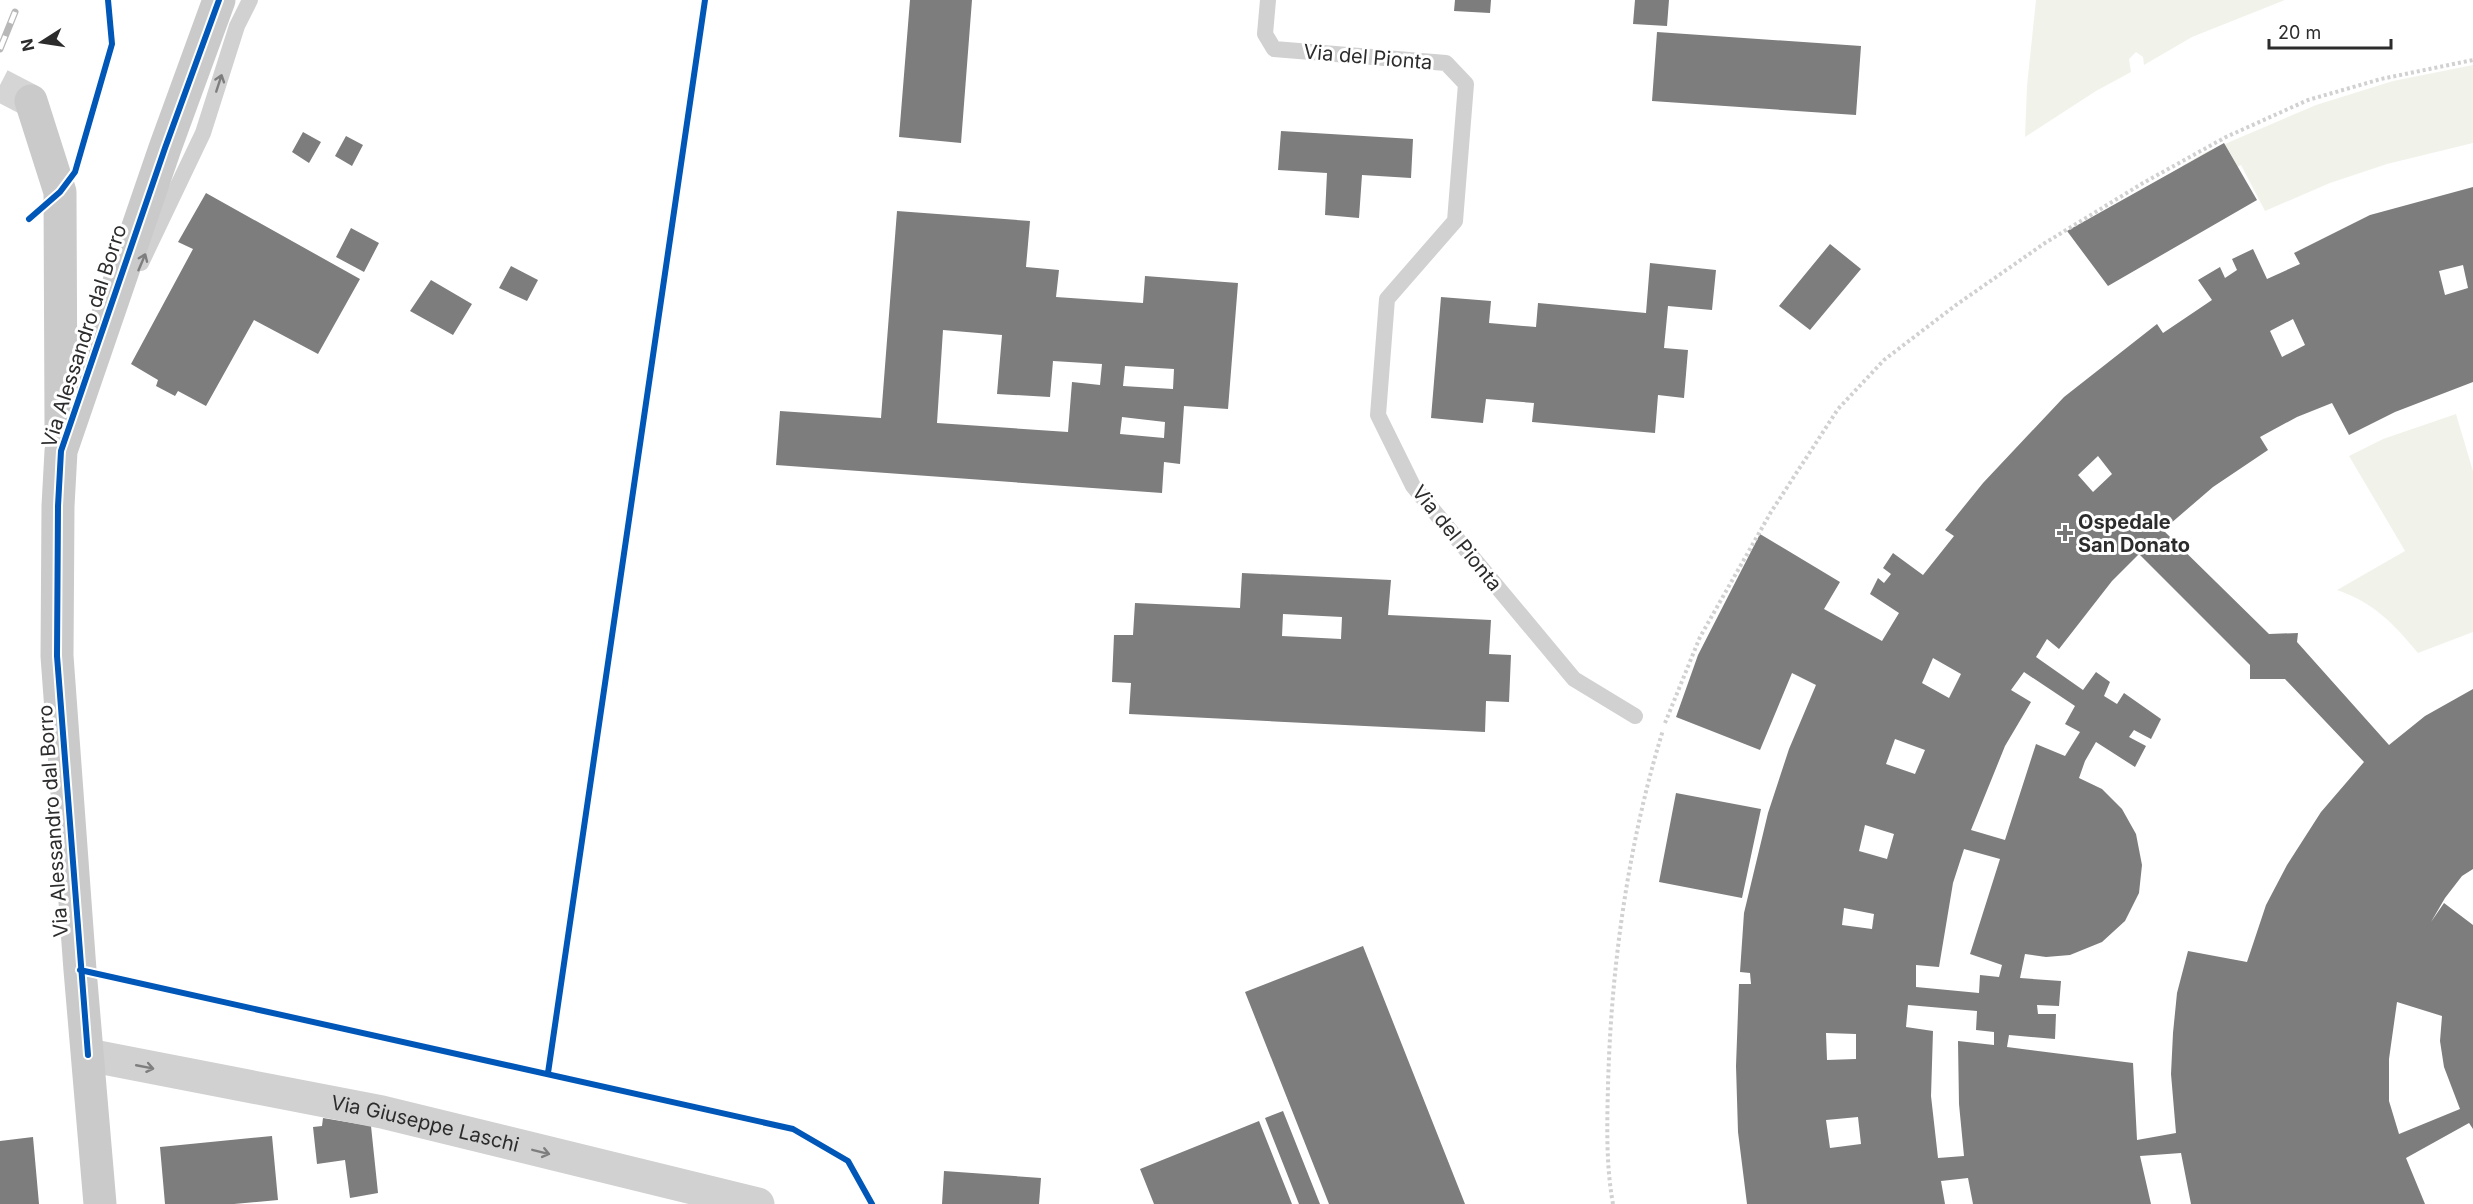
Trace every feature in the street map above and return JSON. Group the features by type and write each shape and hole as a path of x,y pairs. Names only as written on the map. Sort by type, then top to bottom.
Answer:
{"main road":[{"name":"Via Alessandro dal Borro","path":"100,1204 57,656 58,506 61,451 165,148 219,0"},
{"path":"30,101 60,192 61,451"}],"street":[{"name":"Via Giuseppe Laschi","path":"88,1055 382,1113 758,1204"}],"lane":[{"path":"61,451 158,224 203,133 237,26 250,0"},
{"name":"Via del Pionta","path":"1268,0 1265,34 1274,49 1446,63 1466,84 1455,221 1387,299 1378,415 1413,486 1574,679 1635,716"}],"path":[{"path":"1613,1204 1607,1120 1614,984 1644,799 1662,731 1706,626 1777,502 1838,410 1884,360 1956,305 2045,243 2226,136 2308,100 2381,80 2473,60"}],"shaded area":[{"path":"2036,0 2285,0 2192,37 2144,65 2143,57 2136,52 2129,59 2131,72 2096,91 2025,137 2027,86"},
{"path":"2473,65 2473,143 2387,164 2330,183 2265,211 2241,165 2194,190 2182,166 2206,152 2316,105 2393,81"},
{"path":"2456,414 2473,471 2473,632 2418,653 2382,615 2362,601 2337,590 2405,551 2349,456 2383,439"}],"building":[{"path":"910,0 972,0 961,143 899,137"},
{"path":"1455,0 1491,0 1490,13 1454,11"},
{"path":"1635,0 1669,0 1667,26 1633,24"},
{"path":"1657,32 1861,46 1856,115 1652,101"},
{"path":"1281,131 1413,139 1411,178 1362,175 1359,218 1325,215 1327,173 1278,170"},
{"path":"303,132 321,142 309,163 292,152"},
{"path":"346,136 363,145 352,166 335,156"},
{"path":"2224,143 2257,200 2108,286 2067,231"},
{"path":"2473,187 2473,382 2395,412 2349,435 2332,403 2297,417 2260,437 2268,450 2213,487 2163,530 2269,634 2298,633 2297,642 2389,745 2425,716 2473,689 2473,869 2462,876 2445,898 2431,922 2444,903 2473,925 2473,1129 2469,1123 2406,1158 2425,1204 2191,1204 2181,1153 2140,1156 2151,1204 1973,1204 1968,1178 1941,1181 1945,1204 1747,1204 1738,1132 1736,1066 1739,984 1751,984 1750,973 1740,972 1744,913 1768,813 1789,749 1816,685 1792,673 1760,750 1676,717 1698,655 1760,534 1840,582 1824,609 1882,641 1899,613 1870,594 1878,578 1884,583 1891,574 1883,568 1893,553 1923,575 1954,536 1945,530 1983,483 2064,397 2157,324 2163,333 2212,300 2198,280 2220,267 2225,278 2237,270 2232,259 2253,249 2267,279 2300,264 2294,253 2370,215","holes":["2463,265 2468,288 2445,295 2439,271","2293,319 2305,345 2282,357 2270,331","2098,456 2112,474 2093,492 2078,475","2139,554 2250,665 2250,679 2285,679 2364,762 2321,812 2287,865 2266,905 2247,962 2188,951 2177,993 2173,1033 2171,1074 2176,1133 2137,1140 2133,1063 2007,1047 2009,1035 2055,1039 2056,1014 2038,1014 2037,1005 2059,1006 2061,981 2020,978 2025,954 2046,957 2070,955 2102,942 2125,921 2139,893 2142,865 2136,834 2122,809 2102,789 2079,778 2085,761 2096,742 2135,767 2146,746 2129,737 2134,730 2151,739 2161,719 2124,693 2117,704 2104,696 2110,682 2096,672 2083,690 2036,657 2047,639 2059,649 2112,581","1933,658 1961,674 1949,698 1922,683","2024,672 2075,706 2065,724 2080,732 2065,756 2036,744 2005,840 1971,830 2005,746 2031,702 2011,690","1895,739 1925,750 1915,774 1886,764","1865,825 1894,834 1887,859 1859,851","1964,849 2000,859 1970,954 2002,965 1999,977 1980,975 1979,993 1916,987 1916,965 1939,967 1953,883","1844,908 1874,914 1872,929 1842,925","2397,1002 2442,1016 2440,1041 2444,1067 2460,1109 2399,1134 2389,1101 2389,1059","1908,1005 1977,1011 1976,1030 1994,1032 1994,1045 1958,1041 1959,1104 1964,1156 1938,1158 1931,1096 1933,1031 1906,1027","1826,1033 1856,1034 1856,1059 1827,1060","1858,1117 1861,1144 1830,1148 1826,1120"]},
{"path":"206,193 360,279 318,354 254,320 206,406 178,391 175,396 156,386 158,380 131,364 193,249 178,242"},
{"path":"897,211 1030,221 1026,267 1059,270 1056,297 1143,303 1145,276 1238,283 1228,409 1184,406 1180,464 1164,462 1162,493 776,465 780,411 881,418","holes":["943,330 1002,335 997,394 1050,397 1053,361 1102,364 1100,385 1072,382 1068,432 937,423","1125,366 1174,369 1173,389 1123,386","1122,417 1165,422 1164,438 1120,434"]},
{"path":"351,228 379,243 364,272 336,257"},
{"path":"1830,244 1861,269 1810,330 1779,306"},
{"path":"1650,263 1716,270 1712,310 1668,306 1664,348 1688,350 1684,398 1658,395 1655,433 1532,422 1534,403 1486,399 1483,423 1431,418 1441,297 1491,301 1489,323 1536,327 1538,303 1646,313"},
{"path":"511,266 538,280 527,301 499,288"},
{"path":"431,280 472,304 453,335 410,311"},
{"path":"1242,573 1391,580 1388,615 1491,620 1489,654 1511,655 1509,702 1486,701 1485,732 1129,714 1131,683 1112,682 1114,635 1133,635 1135,603 1240,608","holes":["1283,614 1342,617 1341,639 1282,636"]},
{"path":"1676,793 1761,809 1742,898 1659,882"},
{"path":"1363,946 1465,1204 1329,1204 1245,992"},
{"path":"1283,1111 1320,1204 1299,1204 1265,1118"},
{"path":"323,1118 371,1126 378,1193 350,1198 345,1160 317,1164 313,1127 322,1126"},
{"path":"1259,1121 1292,1204 1154,1204 1140,1169"},
{"path":"272,1136 278,1200 234,1204 165,1204 160,1147"},
{"path":"33,1137 39,1204 0,1204 0,1141"},
{"path":"944,1171 1041,1178 1039,1204 942,1204"}],"tunnel":[{"path":"0,85 31,101"}],"railway":[{"path":"0,49 15,12"}],"cycle path":[{"path":"29,219 60,192 75,172 112,44 108,0"},
{"path":"88,1055 57,656 58,506 61,451 165,148 219,0"},
{"path":"548,1073 705,0"},
{"path":"80,970 793,1129 848,1161 872,1204"}],"place":[{"name":"Ospedale San Donato","path":"2065,533"}]}
